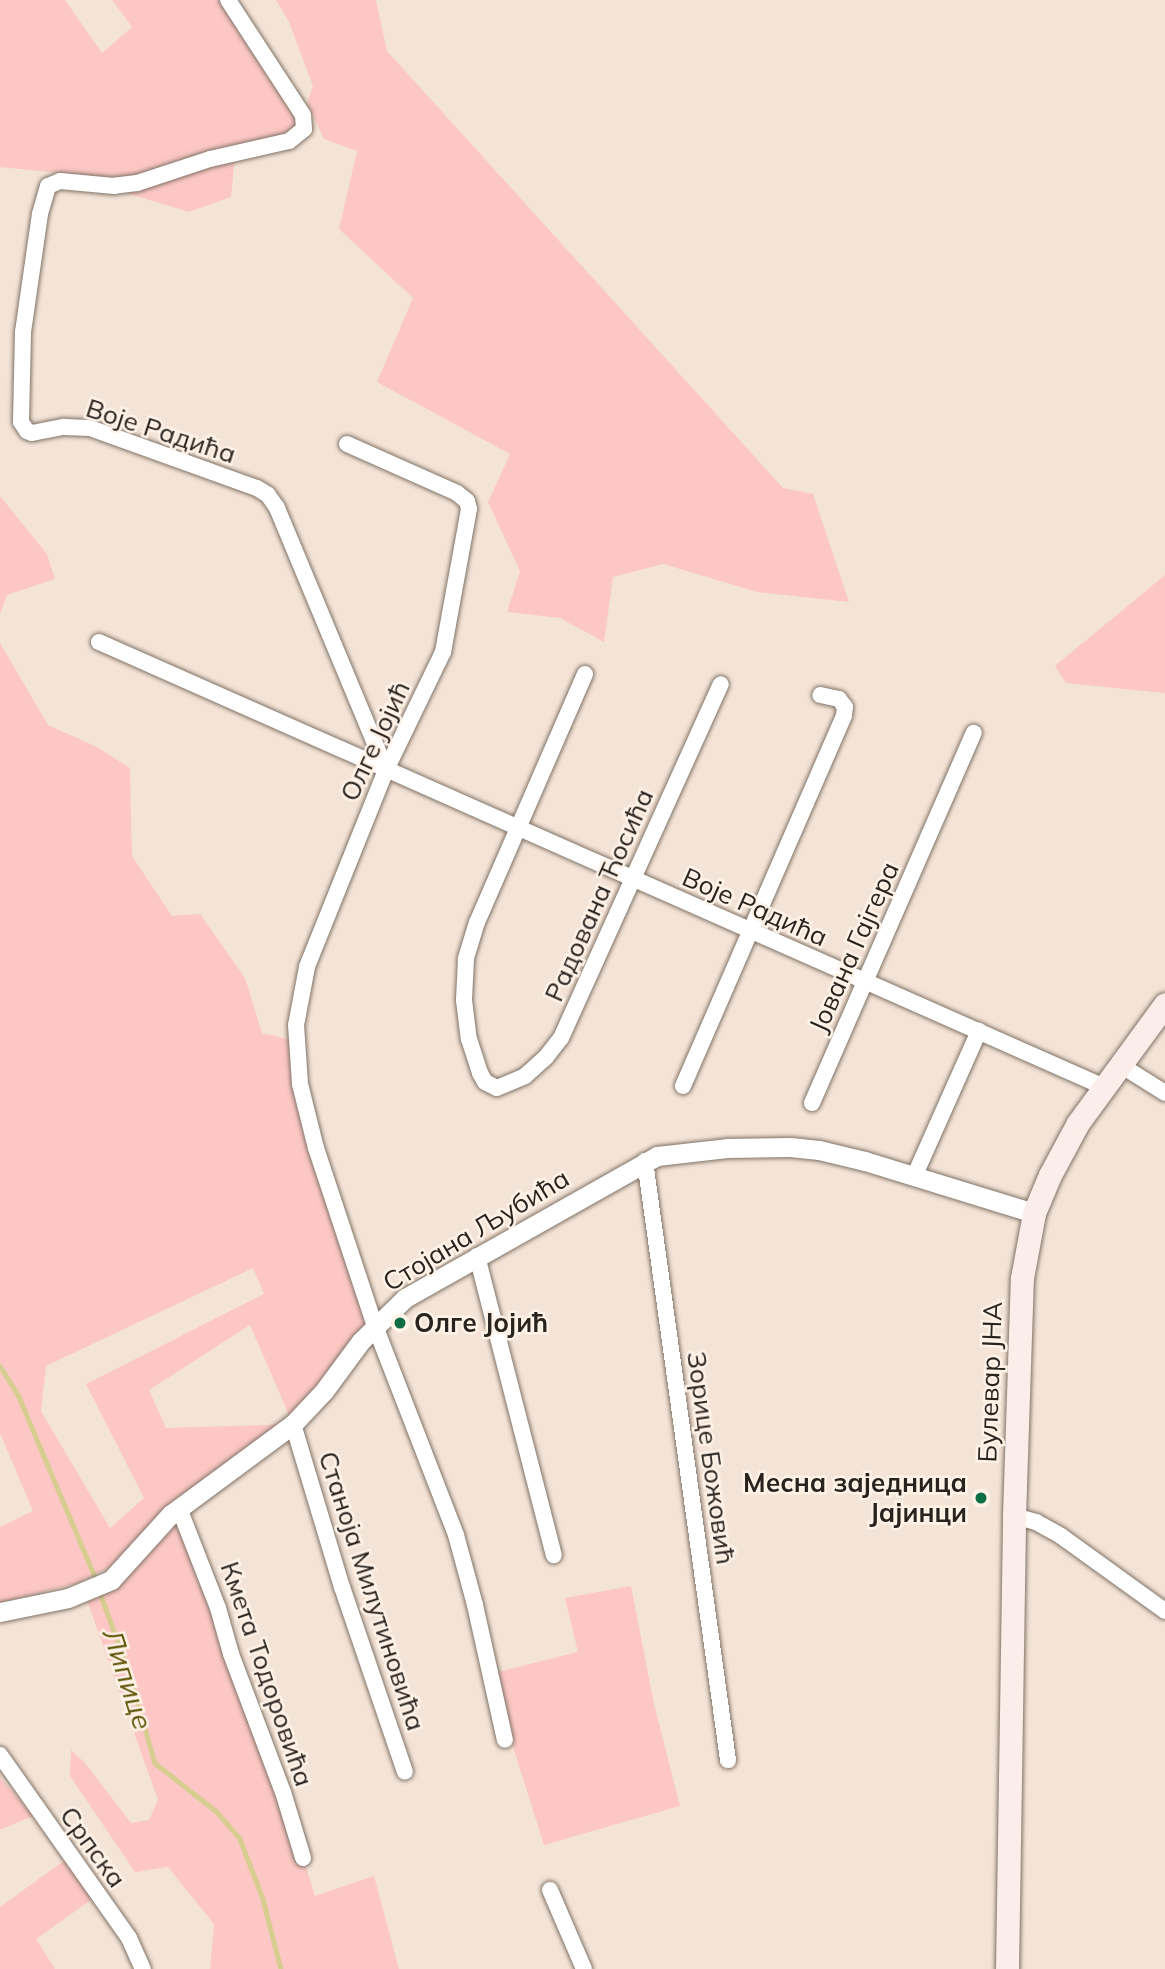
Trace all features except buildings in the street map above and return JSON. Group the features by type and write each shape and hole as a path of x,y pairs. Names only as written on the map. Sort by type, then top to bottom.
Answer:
{"main road":[{"name":"Булевар ЈНА","path":"1007,1969 1014,1516 1022,1278 1034,1213 1068,1140 1119,1064 1165,1004"}],"street":[{"name":"Воје Радића","path":"228,0 303,115 304,129 289,141 226,154 137,183 114,186 60,181 48,187 40,214 23,332 21,422 27,431 32,433 64,426 90,428 257,488 268,495 277,508 386,770"},
{"name":"Олге Јојић","path":"347,444 457,493 467,500 470,509 443,652 386,770 312,951 302,983 296,1025 300,1084 308,1120 375,1326 456,1535 475,1605 505,1740"},
{"name":"Воје Радића","path":"99,642 1104,1087"},
{"path":"517,829 585,674"},
{"name":"Радована Ћосића","path":"517,829 477,922 463,977 469,1039 485,1082 496,1088 510,1084 531,1071 553,1049 566,1028 722,684"},
{"path":"682,1086 844,715 845,707 839,699 820,695"},
{"name":"Јована Гајгера","path":"812,1103 974,733"},
{"path":"914,1177 979,1031"},
{"path":"1119,1064 1165,1093"},
{"name":"Стојана Љубића","path":"0,1612 68,1598 98,1587 179,1508 293,1424 375,1326 405,1298 645,1161 698,1150 790,1147 841,1154 1034,1213"},
{"name":"Зорице Божовић","path":"645,1161 728,1760"},
{"path":"478,1256 554,1555"},
{"name":"Станоја Милутиновића","path":"293,1424 342,1587 405,1772"},
{"name":"Кмета Тодоровића","path":"179,1508 218,1608 231,1654 283,1792 303,1858"},
{"path":"1014,1516 1036,1522 1061,1536 1165,1611"},
{"name":"Српска","path":"0,1755 129,1938 143,1969"},
{"path":"550,1890 584,1969"}],"shaded area":[{"path":"0,0 65,0 102,53 132,27 112,0 230,0 300,121 295,135 236,145 231,197 189,212 60,173 0,167"},
{"path":"276,0 376,0 387,51 783,488 813,494 849,602 757,592 663,564 613,577 604,642 560,618 507,612 520,571 488,502 510,454 377,382 413,298 339,229 357,151 324,139 307,103 313,86 289,22"},
{"path":"0,496 47,554 55,579 7,595 0,614"},
{"path":"1165,575 1165,693 1066,683 1055,666"},
{"path":"0,643 48,725 97,747 130,768 132,856 172,916 200,914 245,978 262,1033 292,1040 308,1120 375,1326 293,1424 179,1508 283,1792 315,1896 374,1876 399,1969 210,1969 214,1924 168,1867 135,1872 70,1776 71,1750 85,1763 131,1823 149,1820 158,1800 84,1592 114,1577 158,1526 108,1568 78,1583 0,1603 0,1527 33,1511 0,1433","holes":["253,1268 264,1294 86,1384 144,1498 110,1528 41,1411 46,1366","250,1325 293,1424 166,1428 149,1390"]},
{"path":"631,1586 654,1704 680,1806 544,1845 490,1674 578,1652 565,1598"},
{"path":"0,1777 33,1816 0,1830"},
{"path":"72,1855 98,1895 36,1939 55,1969 0,1969 0,1907"}],"waterway":[{"name":"Липице","path":"0,1366 19,1397 97,1582"},
{"name":"Липице","path":"99,1590 129,1672 155,1763 216,1811 240,1839 263,1899 281,1969"}],"place":[{"name":"Олге Јојић","path":"400,1323"},
{"name":"Месна заједница Јајинци","path":"981,1498"}]}
